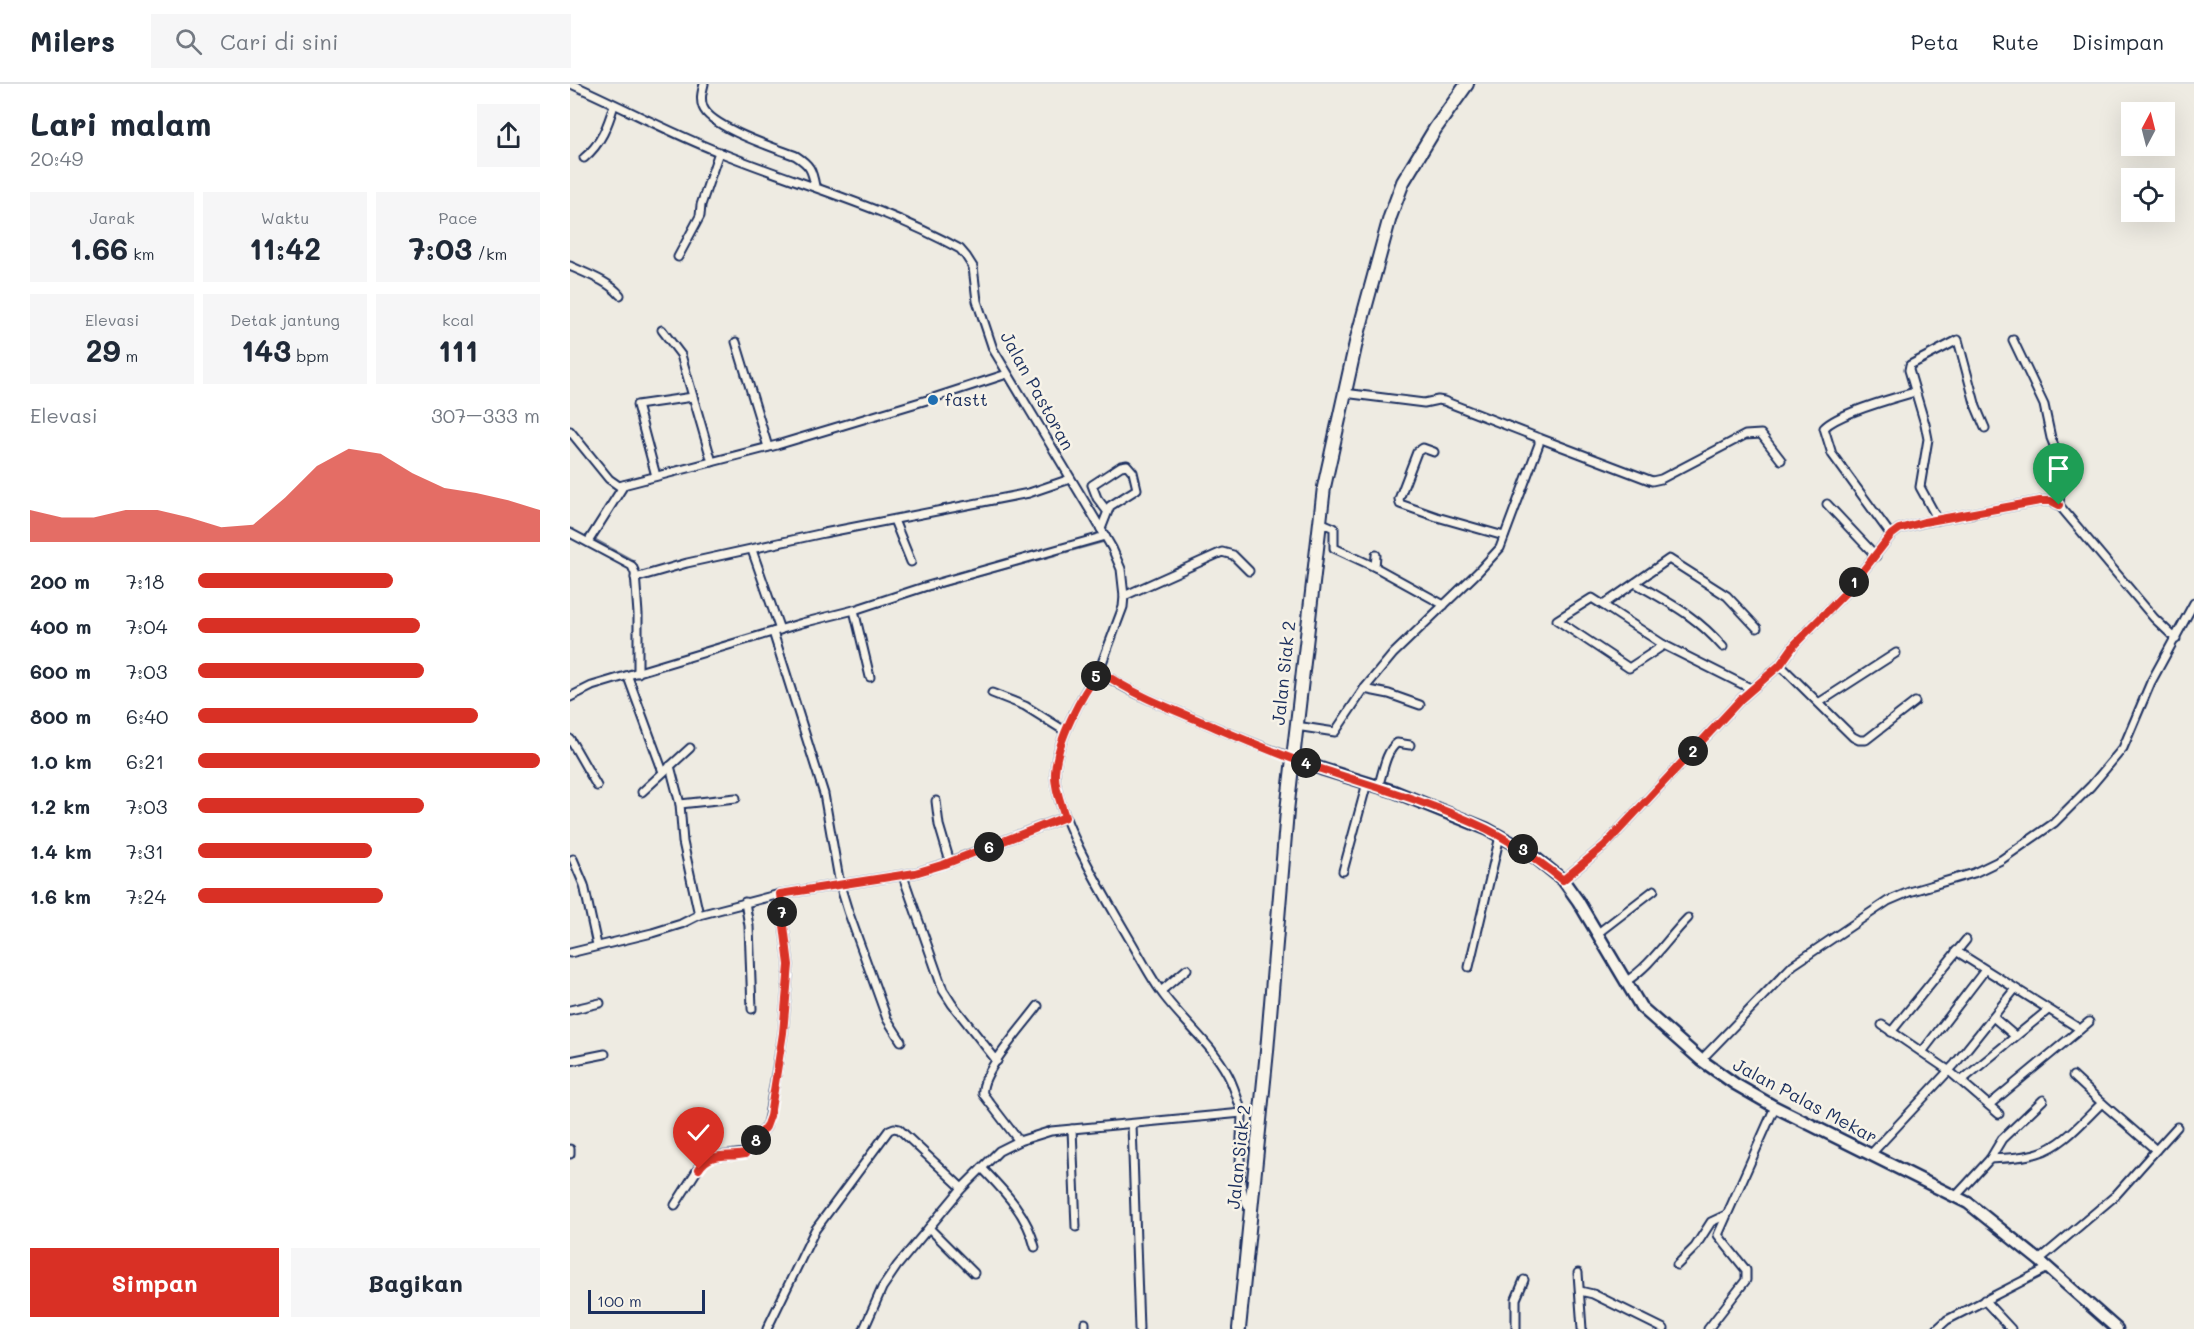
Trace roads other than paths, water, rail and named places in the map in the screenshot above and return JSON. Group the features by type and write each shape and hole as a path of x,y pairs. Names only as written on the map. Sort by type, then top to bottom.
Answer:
{"highway":[{"name":"Jalan Siak 2","path":"1239,1329 1296,726 1324,487 1344,393 1390,217 1403,182 1434,129 1467,84"}],"main road":[{"name":"Jalan Palas Mekar","path":"1293,758 1378,787 1487,829 1527,851 1563,880 1598,933 1641,1007 1701,1060 1735,1084 1775,1107 1956,1196 2049,1268 2117,1329"}],"street":[{"name":"Jalan Pastoran","path":"571,84 672,133 894,216 960,249 966,256 972,267 977,301 993,349 1103,533 1121,569 1124,596 1118,623 1100,671 1065,731 1055,774 1065,817 1116,915 1161,991 1229,1077 1242,1113"},
{"path":"704,84 701,98 703,110 729,129 804,161 812,170 815,186"},
{"path":"584,158 608,125 614,105"},
{"path":"678,257 700,216 701,205 719,152"},
{"path":"570,266 615,289 620,296"},
{"path":"662,330 681,355 712,462"},
{"path":"1938,520 1920,487 1928,439 1909,370 1910,365 1958,340 1976,406 1985,428"},
{"path":"2013,340 2044,405 2051,438 2059,458 2061,479 2059,505"},
{"path":"736,342 768,447"},
{"path":"572,436 614,484 624,485 768,447 1007,374"},
{"path":"1891,535 1832,454 1824,428 1867,406 1915,392"},
{"path":"1344,393 1424,404 1444,401 1652,481 1661,479 1745,435 1754,433 1761,434 1781,460"},
{"path":"656,476 637,405 693,397"},
{"path":"1296,726 1335,732 1364,689 1393,654 1500,548 1538,448 1539,438"},
{"path":"1434,452 1423,448 1417,452 1399,499 1400,504 1504,536"},
{"path":"570,698 592,686 802,623 854,610 1103,533 1110,506 1137,489 1133,472 1127,465 1121,466 1092,485 1097,498 1107,511"},
{"path":"635,578 672,567 1029,493 1070,479"},
{"path":"588,542 624,485"},
{"path":"1563,880 1605,845 1752,689 1780,665 1795,644 1824,617 1891,535 1899,529 2040,501 2051,501 2059,505 2154,618 2176,639"},
{"path":"1827,504 1876,556"},
{"path":"894,520 911,562"},
{"path":"1320,522 1334,528 1334,548 1375,567 1444,605"},
{"path":"570,533 632,567 638,614 638,673"},
{"path":"752,550 824,794 840,885 887,1019 901,1041"},
{"path":"1124,596 1222,552 1233,555 1249,571"},
{"path":"1375,567 1376,555"},
{"path":"1604,605 1669,559 1727,596 1756,628"},
{"path":"1635,583 1693,617 1706,627 1723,647"},
{"path":"1664,645 1629,668 1557,620 1592,598 1664,645 1752,689"},
{"path":"1701,1060 1794,965 1888,901 1909,892 1974,873 2001,860 2054,823 2091,786 2123,748 2151,682 2194,603"},
{"path":"854,610 870,677"},
{"path":"1820,702 1896,653"},
{"path":"1780,665 1859,740 1866,740 1915,702"},
{"path":"1100,671 1119,685 1150,700 1293,758"},
{"path":"628,676 663,772"},
{"path":"1364,689 1389,694 1420,705"},
{"path":"992,693 1025,706 1065,731"},
{"path":"570,740 597,786"},
{"path":"1378,787 1393,745 1397,743 1410,745"},
{"path":"642,792 690,748"},
{"path":"670,766 680,804 683,842 699,915"},
{"path":"1343,871 1366,783"},
{"path":"680,804 736,798"},
{"path":"936,801 939,825 950,862"},
{"path":"570,953 652,933 681,924 699,915 745,902 818,886 903,876 950,862 1065,817"},
{"path":"1469,967 1500,836"},
{"path":"573,859 584,885 597,945"},
{"path":"903,876 944,990 996,1061"},
{"path":"1598,933 1654,890"},
{"path":"675,1205 706,1159 745,1154 766,1127 770,1116 783,1033 789,965 780,894"},
{"path":"745,902 749,926 752,1009"},
{"path":"1625,982 1635,976 1653,958 1688,918"},
{"path":"1892,1032 1966,940"},
{"path":"1956,951 2080,1029"},
{"path":"1161,991 1187,969"},
{"path":"1922,1052 1985,970"},
{"path":"1871,1154 1948,1070 2015,989"},
{"path":"570,1010 600,1003"},
{"path":"1019,1141 983,1094 982,1086 996,1061 1038,1006"},
{"path":"1961,1081 2048,1010"},
{"path":"1994,1017 2015,1036"},
{"path":"1989,1105 2089,1022"},
{"path":"1882,1025 1948,1070 1999,1114"},
{"path":"570,1061 605,1054"},
{"path":"2073,1077 2156,1150"},
{"path":"1956,1196 1990,1159 2002,1139 2043,1100"},
{"path":"1990,1159 2037,1154 2049,1149 2068,1135 2102,1103"},
{"path":"1708,1329 1743,1285 1747,1275 1746,1270 1719,1238 1719,1232 1775,1107"},
{"path":"864,1329 882,1288 962,1188 999,1151 1019,1141 1051,1131 1242,1113 1241,1185 1244,1202 1251,1214"},
{"path":"1132,1125 1139,1329"},
{"path":"2039,1260 2115,1196 2177,1127"},
{"path":"767,1329 815,1230 889,1130 894,1128 898,1130 962,1188"},
{"path":"1072,1129 1077,1227"},
{"path":"570,1149 570,1154"},
{"path":"982,1168 1028,1223 1035,1247"},
{"path":"1677,1265 1695,1247 1711,1222 1726,1215"},
{"path":"929,1228 974,1273"},
{"path":"1938,1329 1947,1320 2049,1268"},
{"path":"1578,1273 1582,1329"},
{"path":"1516,1329 1516,1299 1524,1280"},
{"path":"1580,1291 1593,1294 1664,1329"},
{"path":"1984,1300 2011,1329"}],"waterway":[{"path":"594,539 634,561 635,566"},
{"path":"915,594 1103,542"},
{"path":"641,650 642,665"}],"place":[{"name":"fastt","path":"933,400"}]}
